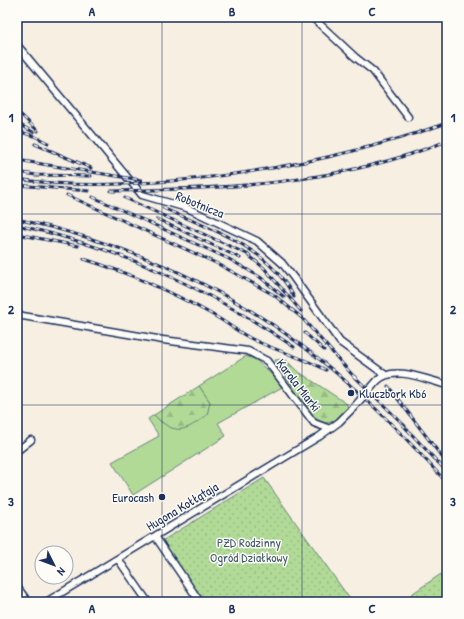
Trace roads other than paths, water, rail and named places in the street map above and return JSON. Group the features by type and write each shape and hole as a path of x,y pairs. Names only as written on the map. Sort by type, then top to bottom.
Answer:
{"street":[{"path":"312,17 355,57 373,71 408,117"},
{"name":"Robotnicza","path":"17,45 142,195 187,208 257,241 270,251 294,277 340,342 384,374"},
{"name":"Karola Miarki","path":"17,315 163,340 248,351 267,361 314,422 330,429"},
{"path":"330,429 354,407 384,374 392,373 410,375 447,385"},
{"name":"Hugona Kołłątaja","path":"46,602 330,429"},
{"path":"17,451 31,440"},
{"path":"155,536 198,601"},
{"path":"118,559 148,602"},
{"path":"17,587 28,602"}],"railway":[{"path":"17,111 38,131"},
{"path":"17,123 33,132"},
{"path":"17,179 36,182 75,184 133,184 242,173 311,161 346,153 447,123"},
{"path":"17,131 34,136 48,143"},
{"path":"111,191 239,186 324,175 365,167 407,155 447,141"},
{"path":"35,144 91,168"},
{"path":"17,160 141,180"},
{"path":"17,172 36,175 91,176"},
{"path":"17,185 89,191"},
{"path":"67,195 218,264 274,295 302,318 356,379"},
{"path":"93,197 229,259 260,277 284,297"},
{"path":"125,198 247,254 264,268 301,311"},
{"path":"163,208 219,232 254,252 283,279 294,297"},
{"path":"17,219 91,239 164,266 199,282 266,320 318,358 357,391 412,445 447,483"},
{"path":"157,219 240,258"},
{"path":"17,225 92,245 162,272 228,306 294,347"},
{"path":"17,234 78,246"},
{"path":"84,259 117,270 166,291 213,315 252,339 308,361 326,370"},
{"path":"305,333 324,350"},
{"path":"354,376 405,426"},
{"path":"388,386 442,457"},
{"path":"402,424 447,472"}],"place":[{"name":"Kluczbork Kb6","path":"351,393"},
{"name":"Eurocash","path":"162,497"}],"park label":[{"name":"PZD Rodzinny Ogród Działkowy","path":"249,550"}]}
